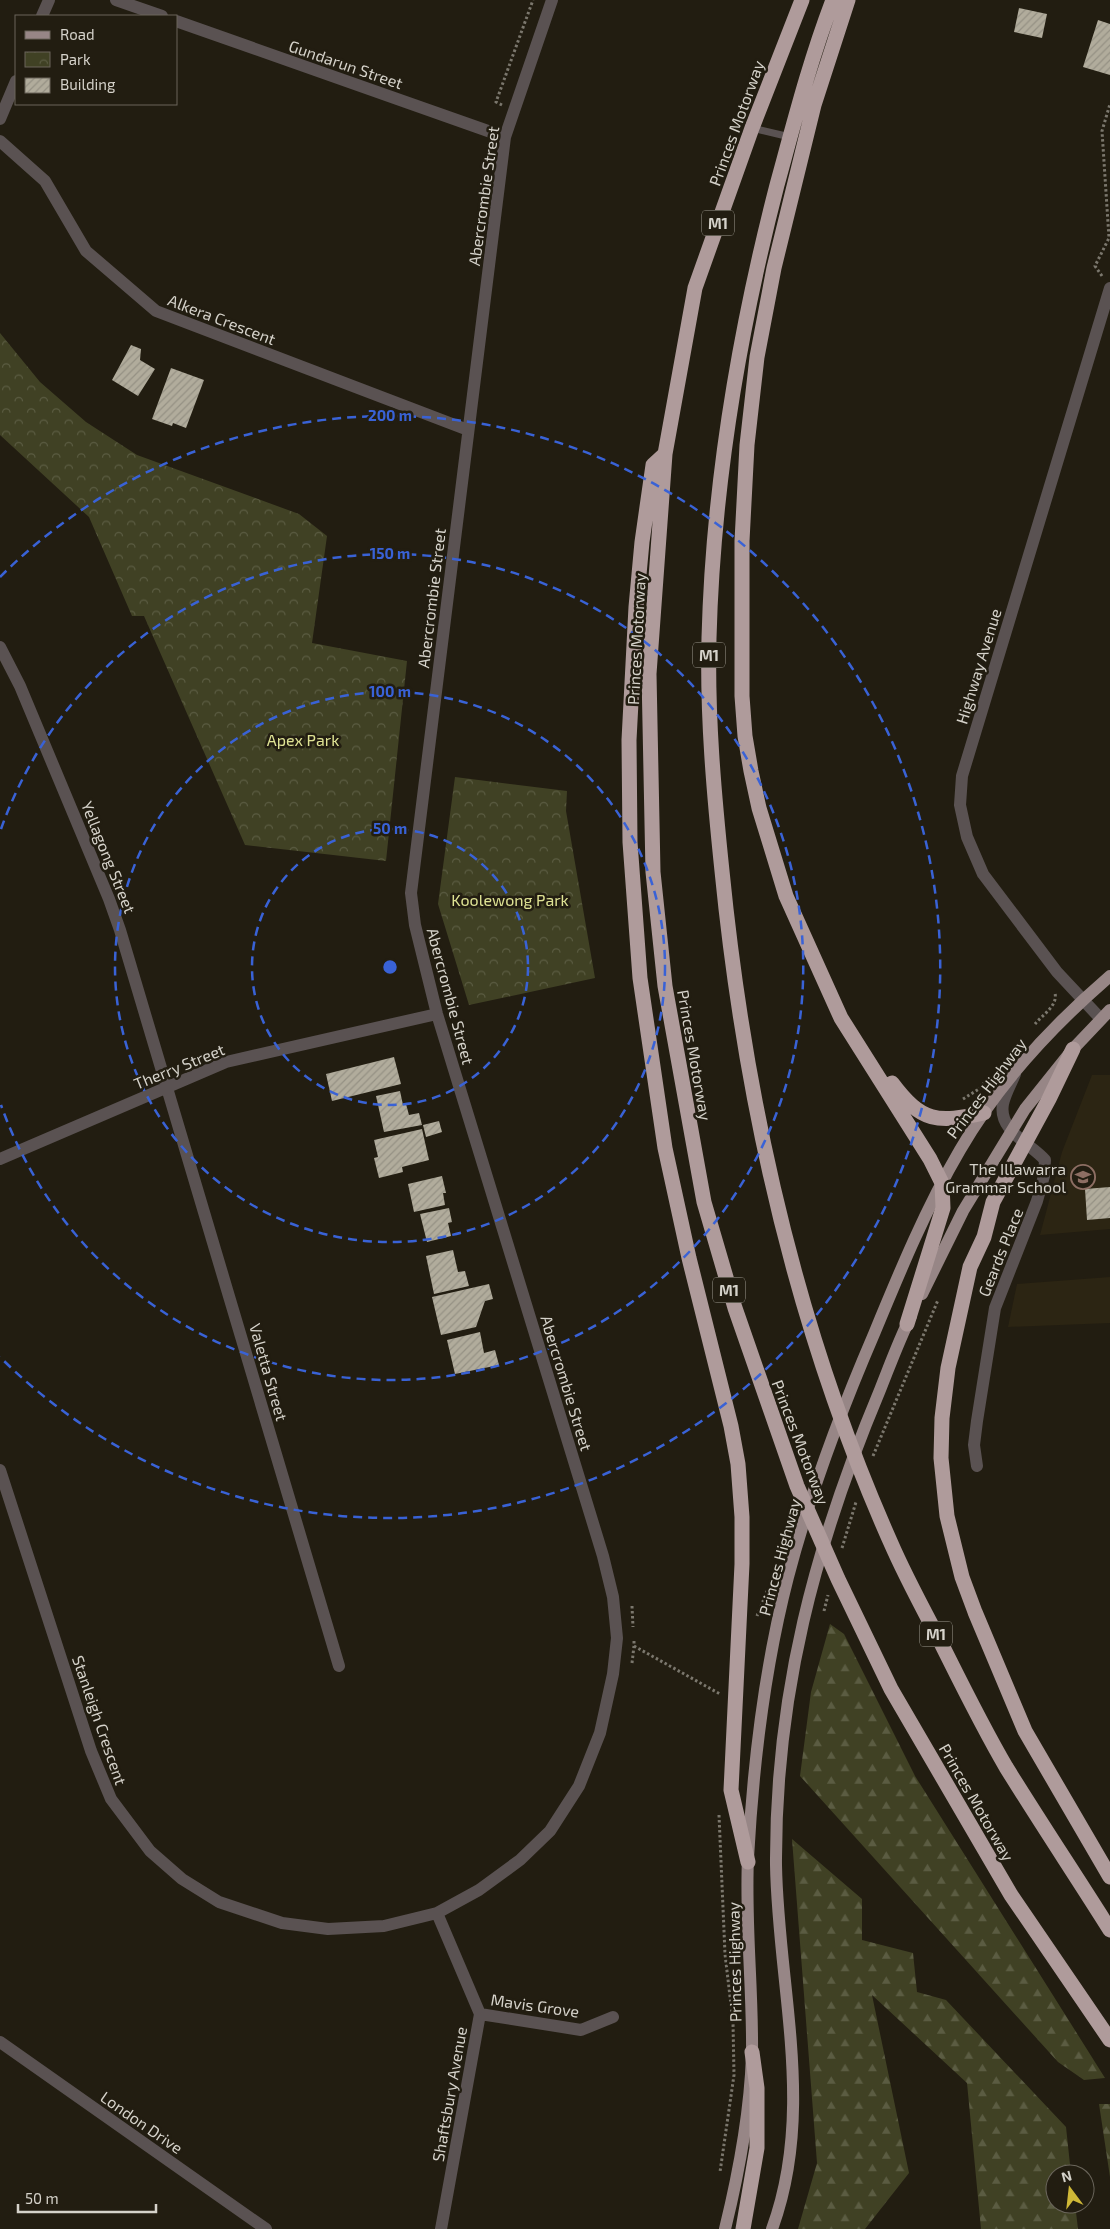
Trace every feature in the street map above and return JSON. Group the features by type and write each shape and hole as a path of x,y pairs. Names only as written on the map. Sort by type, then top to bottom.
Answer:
{"highway":[{"name":"Princes Motorway","path":"802,0 752,128 695,288 665,454 649,674 653,872 664,986 704,1202 735,1308 797,1486 838,1579 891,1689 1012,1895 1110,2040"},
{"name":"M1","path":"833,0 815,47 790,137 747,317 724,458 714,555 709,637 712,770 734,981 763,1139 806,1315 817,1352 869,1490 895,1552 1004,1764 1110,1930"},
{"path":"848,0 814,105 774,268 756,357 747,445 742,541 742,696 748,754 759,808 786,896 841,1018 930,1159 942,1183 943,1208 907,1324"},
{"path":"665,454 653,464 642,542 635,616 629,740 632,860 641,987 665,1148 689,1258 731,1426 738,1464 742,1517 742,1564 731,1790 748,1862"},
{"path":"813,956 879,1065 903,1098 918,1112 935,1119 960,1118 984,1114"},
{"path":"1073,1049 1049,1099 993,1202 984,1237 970,1267 959,1310 948,1368 942,1418 944,1491 947,1516 962,1577 1025,1731 1110,1877"},
{"path":"743,2229 757,2148 757,2088 752,2052"}],"main road":[{"name":"Princes Highway","path":"725,2229 743,2142 752,2052 748,1862 763,1709 774,1639 788,1575 829,1446 866,1353 913,1240 961,1147 984,1114 1050,1031 1110,976"},
{"path":"772,2229 787,2169 793,2131 794,2092 777,1899 779,1787 792,1671 805,1609 843,1485 880,1390 907,1324 963,1211 1024,1109 1073,1049 1106,1014"}],"street":[{"path":"42,15 49,0"},
{"path":"116,0 159,15"},
{"name":"Abercrombie Street","path":"552,0 505,137 411,893 416,925 436,1014 581,1485"},
{"name":"Gundarun Street","path":"178,22 505,137"},
{"path":"0,119 15,83"},
{"name":"Alkera Crescent","path":"0,141 45,181 86,252 156,311 468,430"},
{"name":"Highway Avenue","path":"1106,1014 1082,1000 1030,938 983,874 966,836 960,806 962,776 1110,288"},
{"name":"Yellagong Street","path":"0,647 20,686 109,899 168,1087"},
{"name":"Therry Street","path":"0,1158 226,1062 436,1014"},
{"name":"Geards Place","path":"977,1466 974,1445 995,1308 1010,1266 1026,1232 1044,1176 1045,1160 1036,1149 1011,1130 1002,1116 1003,1102 1017,1071"},
{"name":"Valetta Street","path":"168,1087 339,1666"},
{"name":"Stanleigh Crescent","path":"0,1470 91,1751 111,1800 150,1851 182,1879 219,1902 247,1913 282,1923 328,1929 384,1926 437,1913 479,1890 520,1860 550,1831 579,1786 600,1734 613,1674 617,1638 613,1597 581,1485"},
{"name":"Shaftsbury Avenue","path":"437,1913 480,2014 440,2229"},
{"name":"Mavis Grove","path":"480,2014 581,2030 612,2017"},
{"name":"London Drive","path":"0,2042 266,2229"}],"lane":[{"path":"752,128 790,137"}],"path":[{"path":"514,111 496,102 533,0"},
{"path":"1095,266 1109,238 1102,131 1110,104"},
{"path":"869,1465 941,1293"},
{"path":"842,1550 858,1493"},
{"path":"822,1616 831,1588"},
{"path":"632,1606 633,1630"},
{"path":"632,1663 634,1638"},
{"path":"634,1646 723,1695"},
{"path":"718,2181 734,2075 732,2022 725,1954 719,1811"}],"shaded area":[{"name":"The Illawarra Grammar School","path":"1092,1075 1110,1075 1110,1229 1040,1235 1062,1152"},
{"path":"1110,1277 1110,1323 1008,1327 1017,1284"}],"green space":[{"name":"Apex Park","path":"0,333 40,382 86,422 137,455 299,514 327,536 312,643 407,661 386,861 245,845 144,616 132,616 89,517 0,435"},
{"name":"Koolewong Park","path":"455,777 567,791 566,811 595,978 469,1005 438,904"},
{"path":"830,1624 844,1634 915,1776 1105,2078 1084,2080 1058,2062 800,1776 811,1692"},
{"path":"792,1839 862,1899 862,1940 913,1953 917,1992 946,2000 1066,2127 1070,2164 1045,2164 1045,2214 1076,2214 1078,2229 981,2229 967,2083 872,1995 909,2173 865,2229 798,2229 817,2163"},
{"path":"1099,2104 1110,2104 1110,2177"}],"building":[{"path":"1019,8 1047,14 1042,38 1014,32"},
{"path":"1098,20 1110,24 1110,75 1083,67"},
{"path":"131,345 141,349 140,360 155,369 138,396 112,380"},
{"path":"171,368 204,380 186,428 173,423 172,426 152,419"},
{"path":"394,1057 401,1084 332,1101 326,1074"},
{"path":"400,1091 403,1105 406,1104 409,1115 419,1113 422,1125 384,1132 376,1096"},
{"path":"439,1121 442,1132 426,1137 423,1125"},
{"path":"422,1129 429,1160 402,1167 403,1172 379,1178 374,1158 378,1157 374,1140"},
{"path":"442,1176 446,1193 443,1193 445,1205 414,1212 408,1184"},
{"path":"1110,1187 1110,1218 1087,1220 1085,1189"},
{"path":"449,1208 452,1222 448,1223 451,1236 427,1242 420,1214"},
{"path":"453,1250 458,1272 465,1271 469,1286 434,1294 426,1256"},
{"path":"489,1284 493,1299 485,1301 476,1327 441,1335 432,1297"},
{"path":"480,1332 484,1353 495,1350 499,1365 455,1374 447,1340"}],"place":[{"name":"The Illawarra Grammar School","path":"1083,1177"}]}
